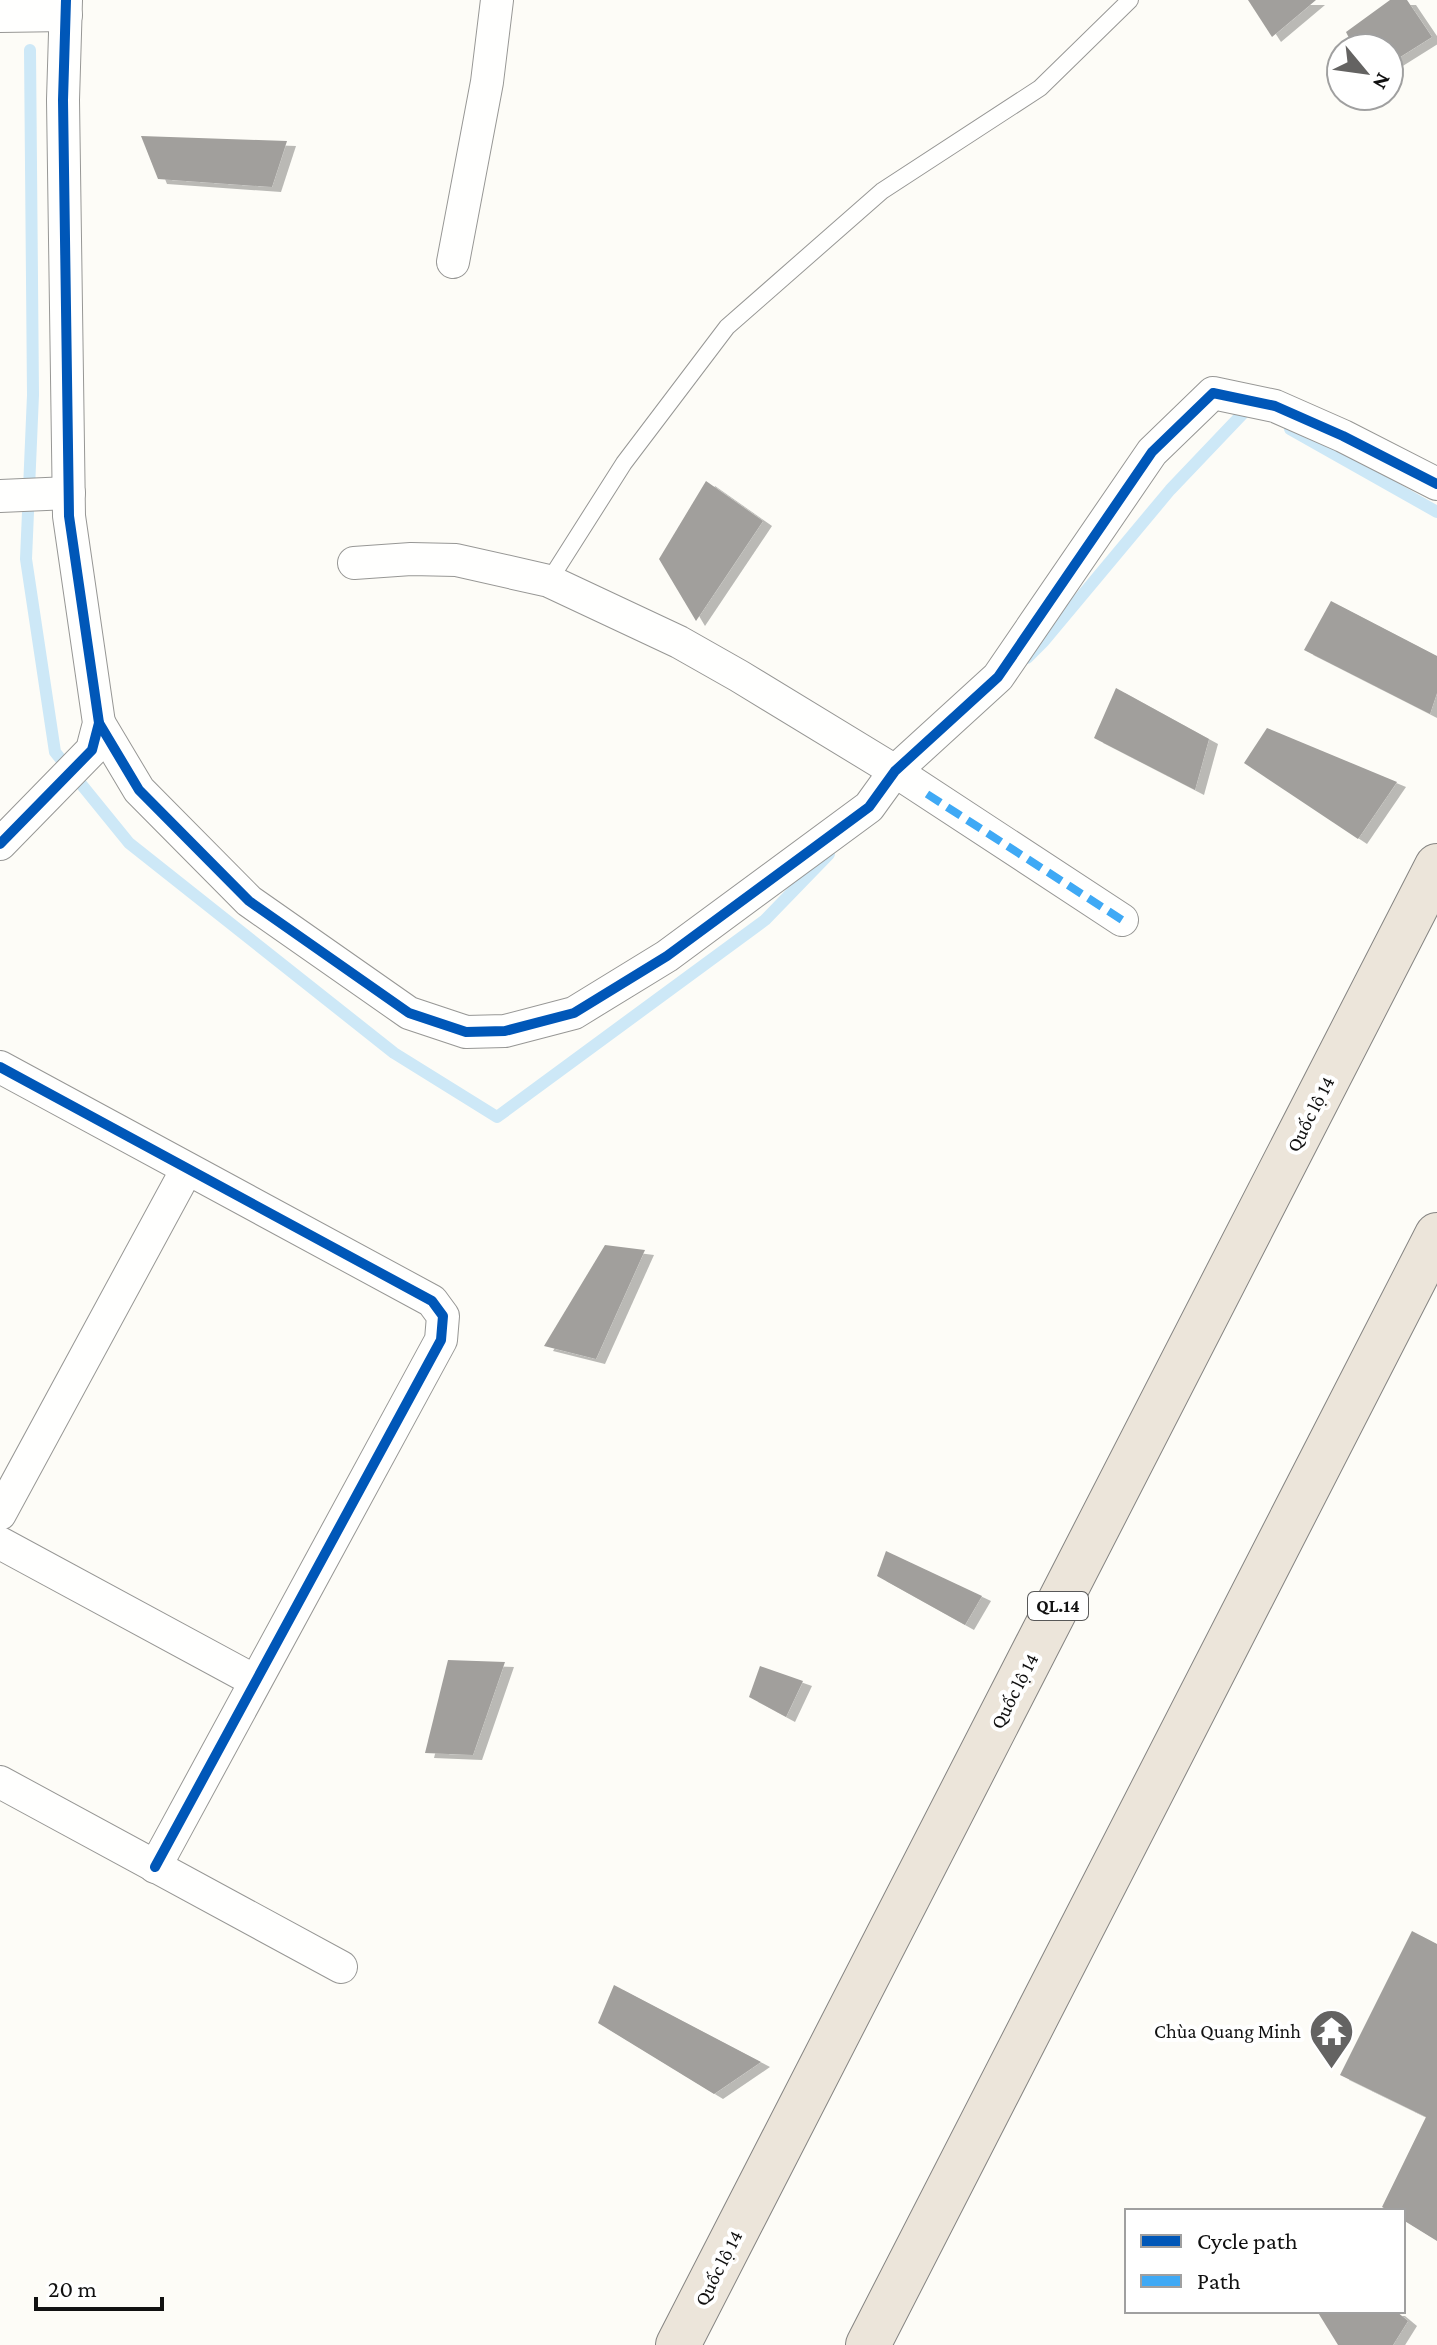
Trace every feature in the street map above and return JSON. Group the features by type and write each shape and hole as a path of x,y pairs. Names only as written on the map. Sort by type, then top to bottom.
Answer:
{"highway":[{"name":"Quốc lộ 14","path":"678,2345 1437,866"},
{"path":"868,2345 1437,1235"}],"street":[{"path":"453,262 487,82 497,0"},
{"path":"2,11 66,7 56,494 69,516 99,723 139,790 249,901 409,1013 466,1032 505,1031 574,1013 667,956 869,807 895,771 998,677 1152,452 1213,393 1275,406 1343,436 1437,484"},
{"path":"5,496 56,494"},
{"path":"354,563 456,560 549,581 679,642 895,771 1122,920"},
{"path":"0,844 84,760 92,750 99,723"},
{"path":"0,1067 432,1301 443,1316 441,1340 155,1867"},
{"path":"0,1514 187,1169"},
{"path":"0,1543 255,1681"},
{"path":"0,1782 341,1967"}],"lane":[{"path":"549,581 624,463 727,327 882,191 1040,88 1130,0"}],"building":[{"path":"1248,0 1316,0 1272,37"},
{"path":"1390,0 1407,0 1432,37 1405,54 1405,32 1346,32"},
{"path":"141,136 287,141 272,187 158,179"},
{"path":"706,481 763,521 696,621 659,559"},
{"path":"1331,601 1437,656 1437,693 1430,714 1304,650"},
{"path":"1116,688 1209,739 1195,790 1094,738"},
{"path":"1267,728 1397,782 1358,839 1244,763"},
{"path":"605,1245 645,1250 596,1359 544,1346"},
{"path":"886,1551 982,1596 965,1625 877,1576"},
{"path":"448,1660 505,1662 473,1755 425,1753"},
{"path":"760,1666 803,1681 786,1717 749,1697"},
{"path":"1412,1931 1437,1944 1437,2241 1405,2221 1405,2209 1382,2207 1426,2117 1340,2075"},
{"path":"614,1985 761,2062 714,2094 598,2023"},
{"path":"1318,2313 1398,2313 1408,2321 1393,2345 1338,2345"}],"waterway":[{"path":"30,50 33,395 26,559 55,752 129,843 394,1053 497,1117 765,920 829,854"},
{"path":"1027,658 1170,490 1250,406"},
{"path":"1290,429 1437,512"}],"marked path":[{"path":"927,794 1122,920"}],"cycle path":[{"path":"0,844 92,750 99,723 69,516 63,100 66,0"},
{"path":"99,723 139,790 249,901 409,1013 466,1032 505,1031 574,1013 667,956 869,807 895,771 998,677 1152,452 1213,393 1275,406 1343,436 1437,484"},
{"path":"0,1067 432,1301 443,1316 441,1340 155,1867"}],"place":[{"name":"Chùa Quang Minh","path":"1332,2070"}]}
